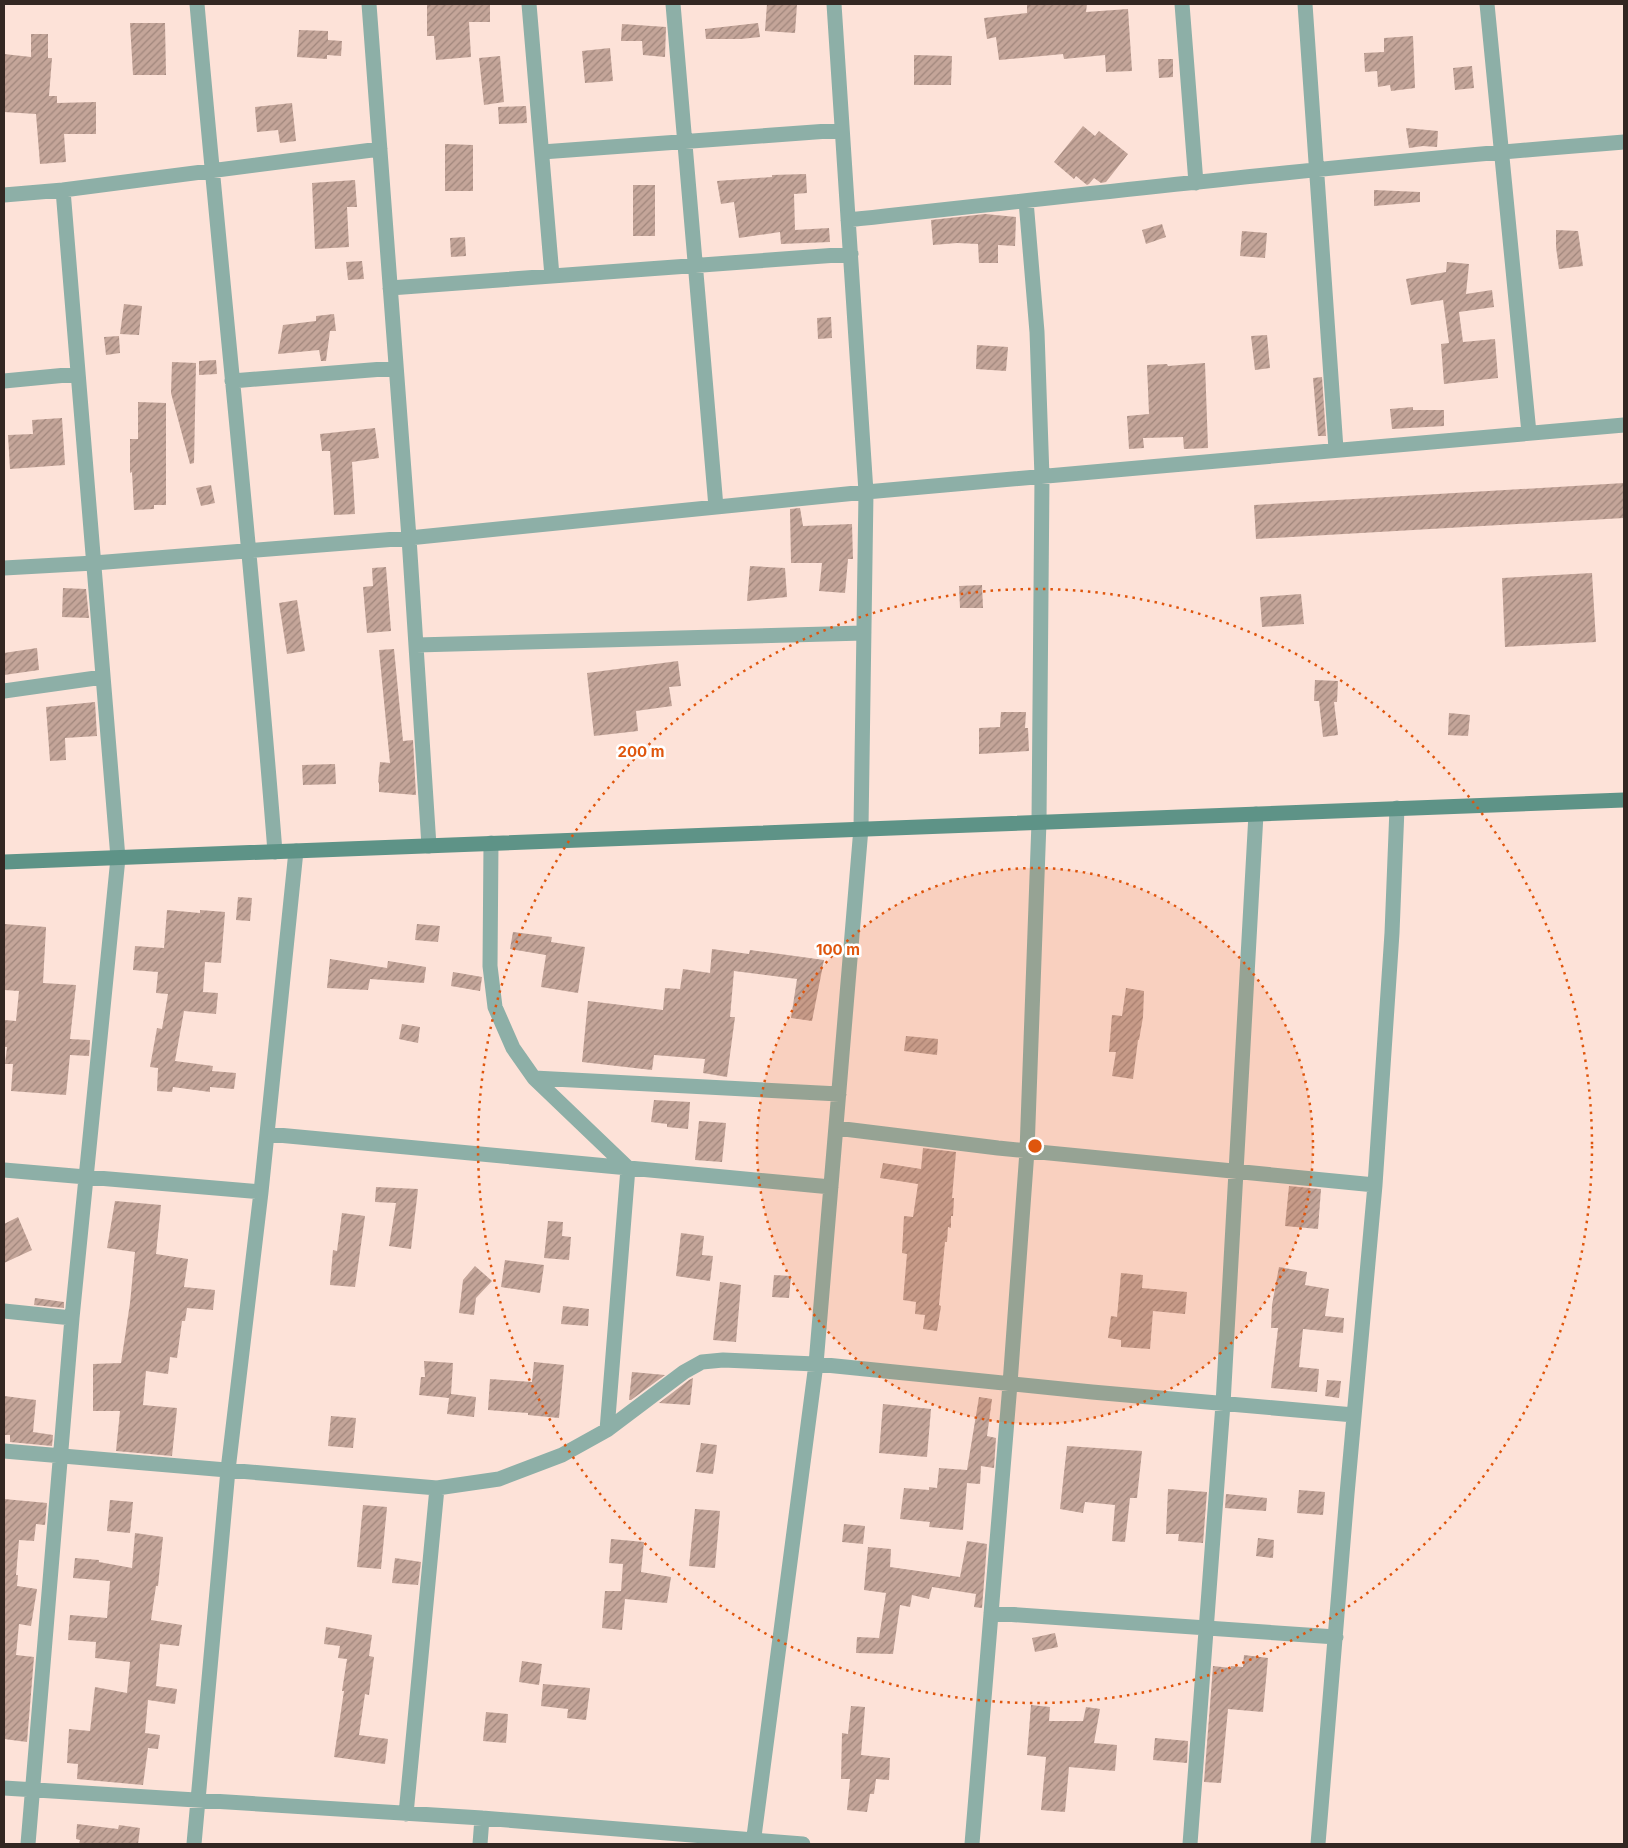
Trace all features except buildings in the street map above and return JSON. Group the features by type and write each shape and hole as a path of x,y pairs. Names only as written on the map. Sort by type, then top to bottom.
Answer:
{"main road":[{"path":"4,862 1624,800"}],"street":[{"path":"197,4 248,551 263,690 275,852"},
{"path":"369,4 409,538 429,846"},
{"path":"528,4 552,276"},
{"path":"673,4 716,507"},
{"path":"753,1842 816,1364 861,828 866,492 834,4"},
{"path":"1182,4 1196,183"},
{"path":"1305,4 1336,449"},
{"path":"1487,4 1529,433"},
{"path":"542,152 842,130"},
{"path":"848,220 1501,151 1624,142"},
{"path":"4,195 63,190 380,149"},
{"path":"28,1844 72,1318 118,858 63,190"},
{"path":"972,1844 1010,1384 1026,1151 1039,822 1042,477 1037,332 1026,201"},
{"path":"390,288 851,254"},
{"path":"232,381 396,368"},
{"path":"4,381 77,374"},
{"path":"4,568 94,563 409,538 866,492 1624,425"},
{"path":"416,645 864,633"},
{"path":"4,691 103,677"},
{"path":"1318,1844 1347,1494 1376,1185 1392,933 1397,808"},
{"path":"1190,1844 1223,1404 1256,814"},
{"path":"491,843 490,966 495,1007 513,1048 534,1078 628,1168"},
{"path":"194,1844 228,1470 261,1192 296,852"},
{"path":"534,1078 839,1094"},
{"path":"836,1128 1026,1151 1376,1185"},
{"path":"267,1134 831,1187"},
{"path":"607,1430 628,1168"},
{"path":"4,1170 261,1192"},
{"path":"4,1311 72,1318"},
{"path":"4,1451 437,1488 499,1479 562,1455 607,1430 684,1372 702,1362 723,1360 816,1364 1354,1416"},
{"path":"406,1814 437,1488"},
{"path":"991,1613 1336,1637"},
{"path":"4,1788 482,1818 753,1842 803,1844"},
{"path":"480,1844 482,1818"}]}
